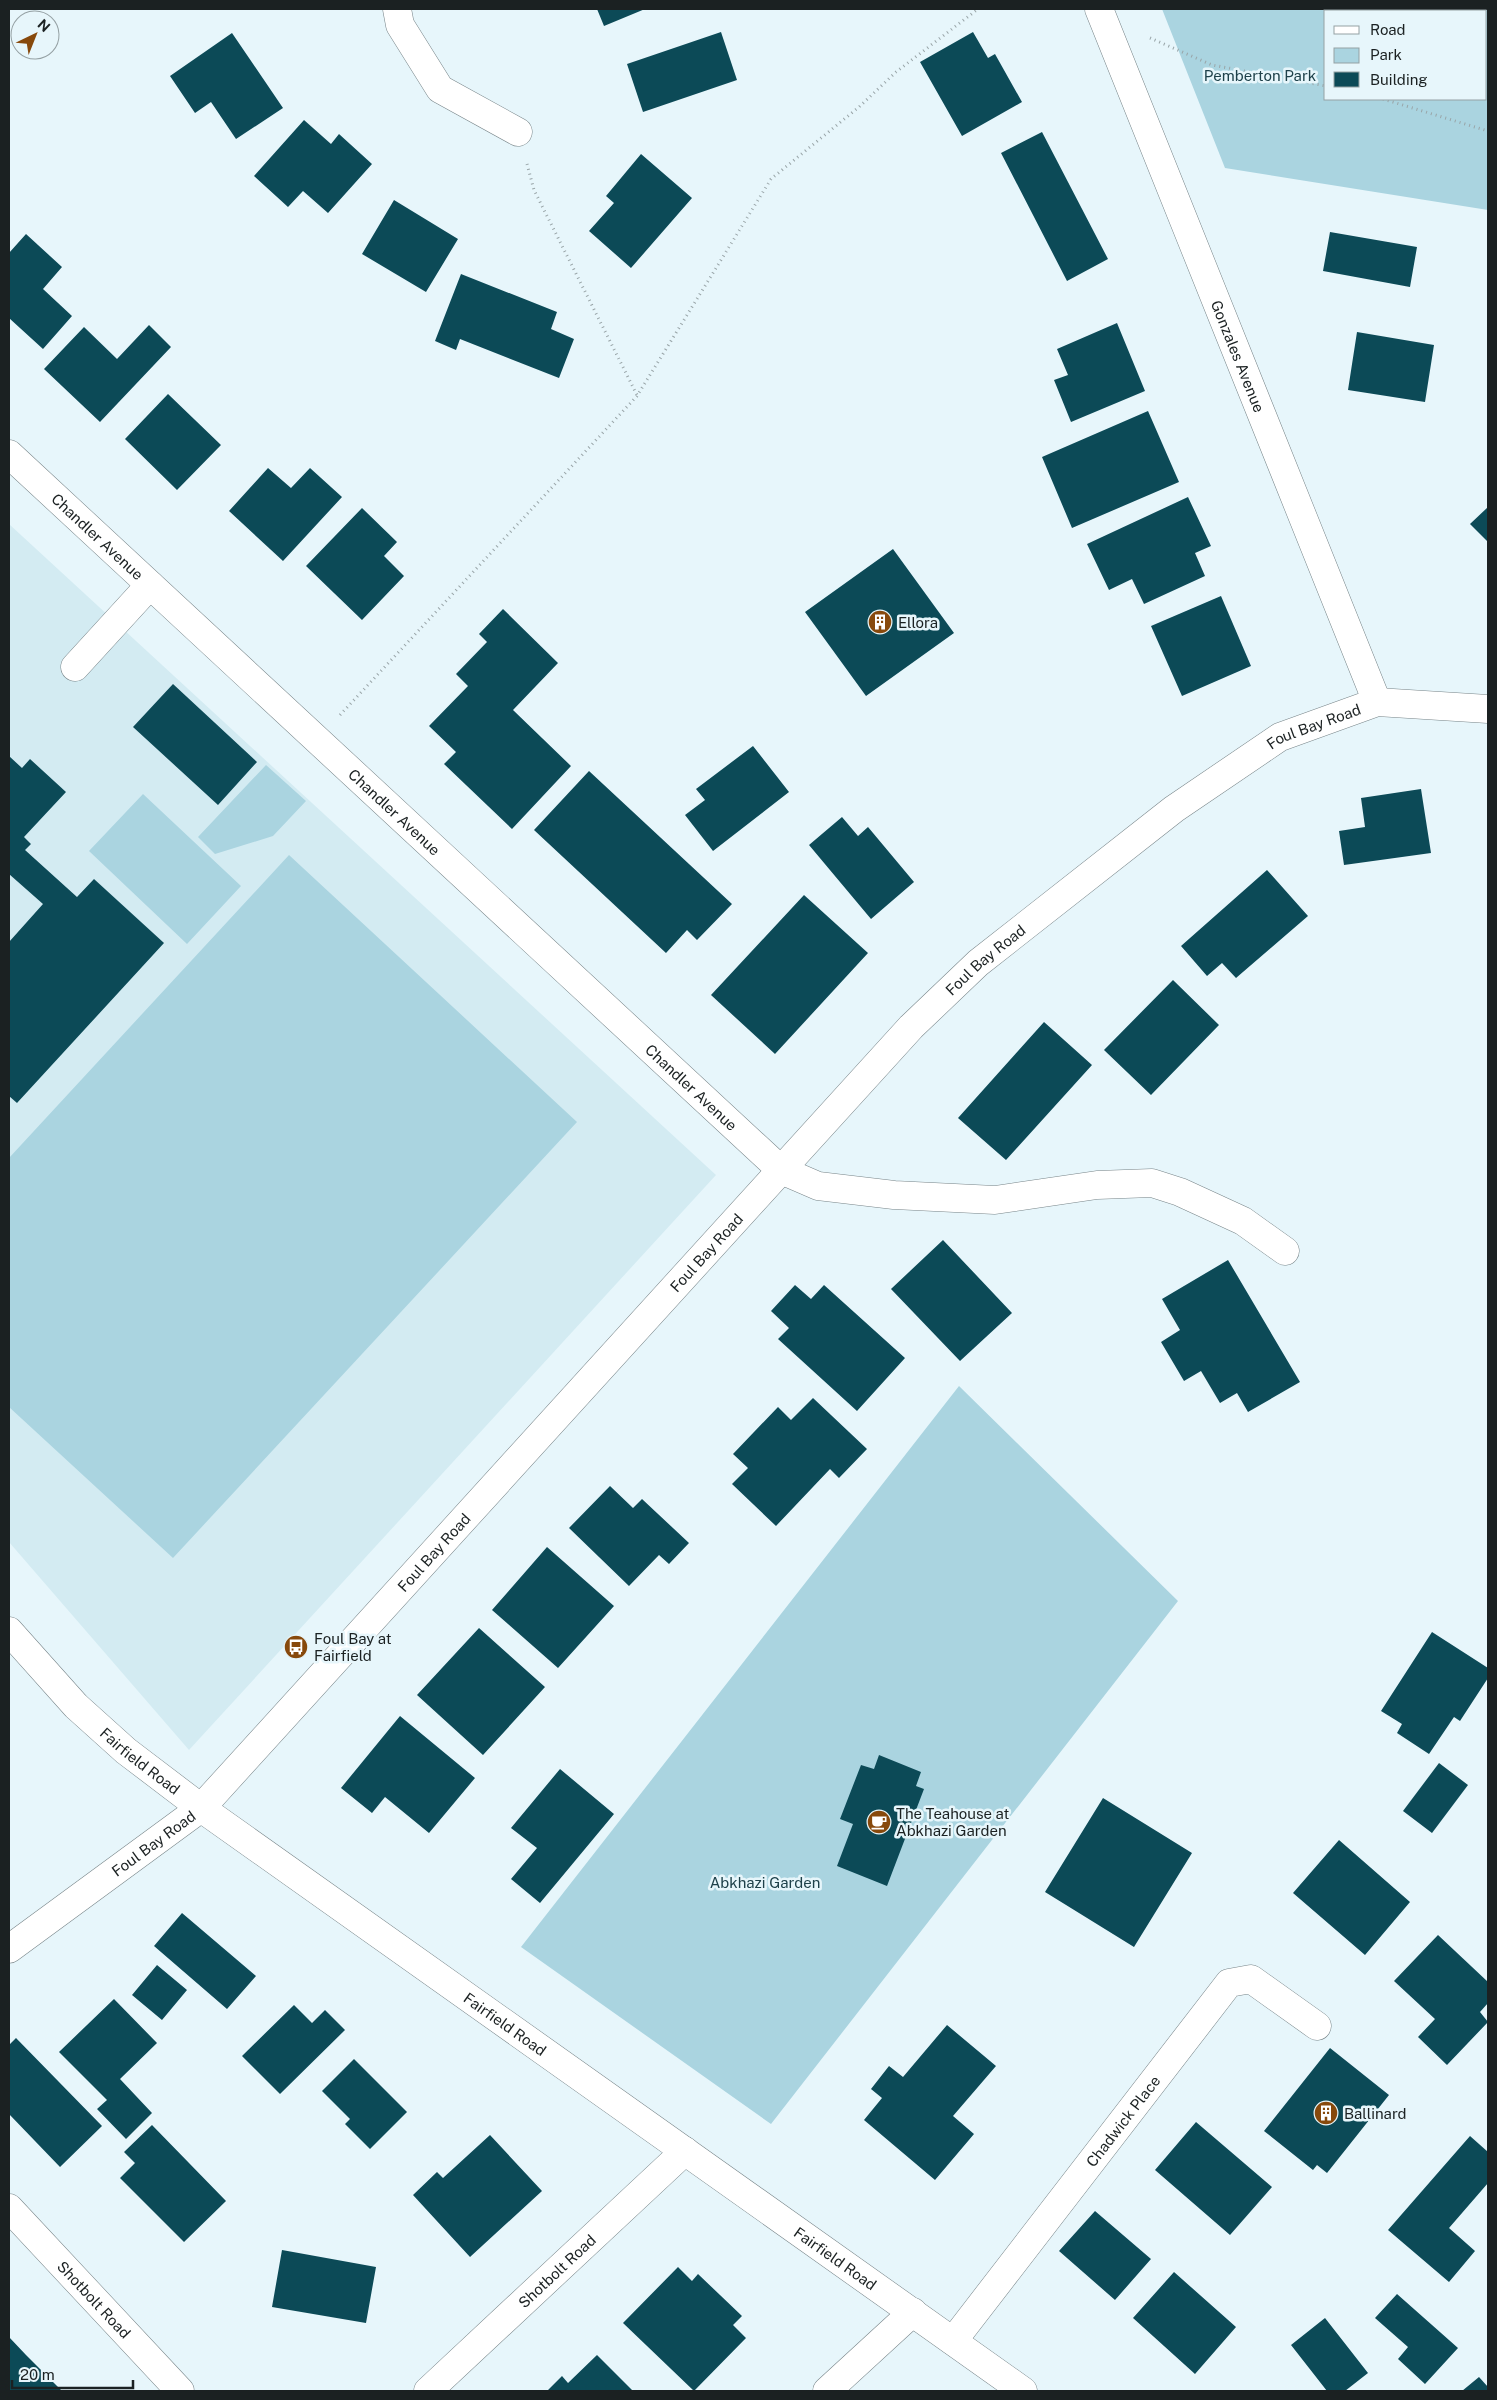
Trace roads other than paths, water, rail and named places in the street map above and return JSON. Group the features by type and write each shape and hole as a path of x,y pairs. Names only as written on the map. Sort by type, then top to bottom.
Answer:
{"street":[{"path":"397,9 400,25 440,89 518,132"},
{"name":"Gonzales Avenue","path":"1099,9 1377,702"},
{"name":"Chandler Avenue","path":"9,454 781,1170 818,1186 894,1195 995,1200 1097,1185 1152,1182 1180,1192 1243,1221 1285,1251"},
{"path":"74,667 150,585"},
{"name":"Foul Bay Road","path":"9,1949 202,1808 910,1027 978,964 1174,809 1280,737 1377,702 1488,709"},
{"name":"Fairfield Road","path":"9,1631 76,1706 126,1751 202,1808 1023,2391"},
{"name":"Chadwick Place","path":"953,2342 1229,1983 1251,1979 1317,2026"},
{"name":"Shotbolt Road","path":"428,2391 685,2152"},
{"name":"Shotbolt Road","path":"9,2208 180,2391"},
{"path":"827,2391 913,2312"}],"place":[{"name":"Ellora","path":"880,622"},
{"name":"Foul Bay at Fairfield","path":"296,1647"},
{"name":"The Teahouse at Abkhazi Garden","path":"879,1822"},
{"name":"Ballinard","path":"1326,2113"}],"park label":[{"name":"Pemberton Park","path":"1260,75"},
{"name":"Abkhazi Garden","path":"765,1882"}]}
